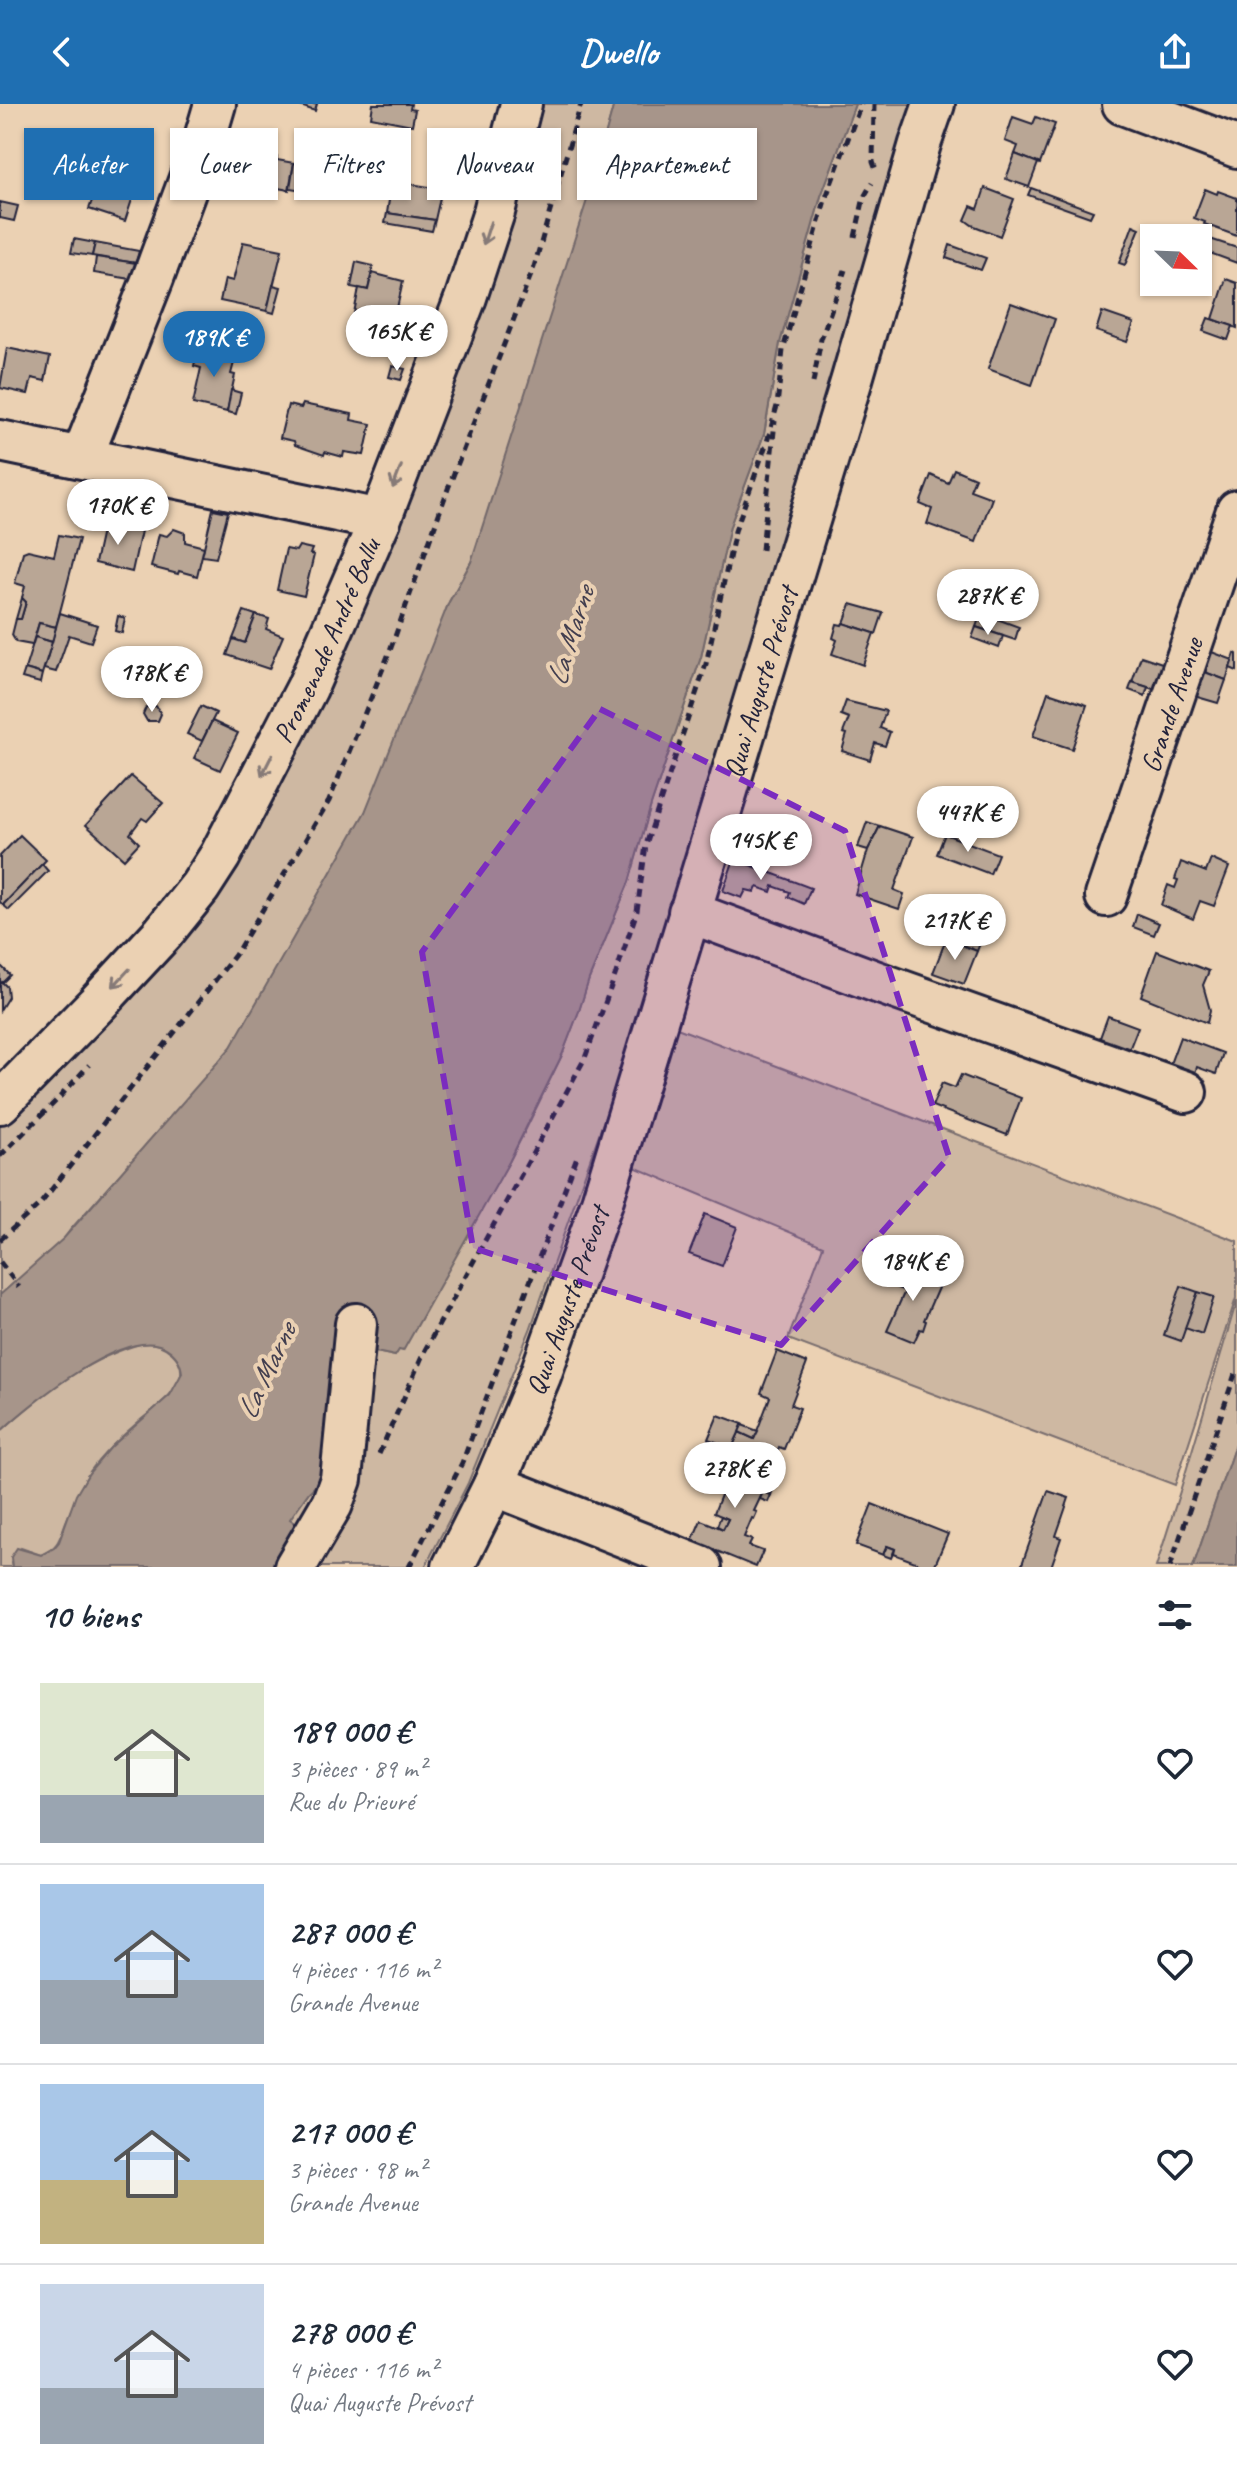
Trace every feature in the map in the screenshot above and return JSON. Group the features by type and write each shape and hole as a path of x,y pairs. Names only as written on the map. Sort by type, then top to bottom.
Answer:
{"street":[{"path":"82,457 153,278 215,104"},
{"name":"Promenade André Ballu","path":"0,1103 163,933 220,856 307,688 380,520 466,297 494,212 521,104"},
{"name":"Quai Auguste Prévost","path":"453,1567 490,1494 540,1376 602,1202 934,104"},
{"path":"1123,104 1237,147"},
{"path":"0,441 380,520"},
{"name":"Grande Avenue","path":"1106,896 1237,511"},
{"path":"689,912 1186,1092"},
{"path":"295,1567 332,1504 341,1479 356,1324"},
{"path":"490,1494 644,1567"},
{"path":"490,1494 701,1567"}],"path":[{"path":"0,1240 41,1203 235,955 329,801 388,656 449,486 534,267 581,104"},
{"path":"761,557 783,350 825,200 861,104"},
{"path":"873,162 874,104"},
{"path":"854,241 864,197 878,176"},
{"path":"813,393 821,339 849,260"},
{"path":"377,1459 425,1350 585,1058 637,911 646,845 706,664 735,531 777,406"},
{"path":"0,1262 19,1287"},
{"path":"1170,1567 1237,1368"}],"highlighted area":[{"path":"600,709 845,831 949,1157 781,1345 473,1248 422,952"}],"shaded area":[{"path":"535,104 614,104 607,128 577,128 577,200 590,200 591,206 513,486 449,602 445,612 450,614 295,978 71,1229 0,1326 0,1117 205,896 495,200 561,200 561,128 525,128"},
{"path":"855,104 922,104 661,958 530,1330 468,1483 425,1567 279,1567 289,1519 309,1492 327,1475 363,1353 395,1356 509,1162 562,1055 629,882 651,805 701,657 730,526 764,434 780,343 821,196"},
{"path":"677,1028 1237,1241 1237,1295 1175,1485 788,1339 823,1246 627,1164"},
{"path":"1237,1300 1237,1439 1193,1567 1156,1567 1181,1488"},
{"path":"144,1343 166,1348 180,1363 181,1373 172,1393 94,1466 53,1548 41,1555 21,1548 11,1562 12,1567 0,1567 0,1432 67,1378 104,1357"}],"water":[{"name":"La Marne","path":"614,104 855,104 821,196 780,343 764,434 730,526 701,657 651,805 629,882 562,1055 509,1162 403,1351 399,1350 395,1356 363,1353 327,1475 309,1492 290,1519 306,1531 279,1567 12,1567 11,1557 17,1548 41,1555 54,1548 76,1495 89,1473 111,1447 170,1395 182,1373 177,1359 166,1348 149,1344 128,1347 79,1371 0,1432 0,1295 64,1238 231,1047 365,812 449,602 471,562 587,200 757,200 757,128 607,128"},
{"path":"1237,1439 1237,1567 1193,1567"}],"building":[{"path":"301,104 317,104 315,111"},
{"path":"373,104 411,104 410,109 415,110 412,125 371,117"},
{"path":"1013,117 1033,124 1036,117 1055,124 1040,164 1015,154 1018,146 1005,141"},
{"path":"1015,154 1038,163 1029,187 1006,179"},
{"path":"278,160 294,163 289,190 278,188"},
{"path":"294,163 294,189 290,188"},
{"path":"411,184 427,187 427,200 440,200 435,220 387,213 389,200 411,200"},
{"path":"985,188 1014,199 1000,236 965,220 971,206 978,209"},
{"path":"1031,188 1093,211 1090,217 1028,195"},
{"path":"1205,189 1237,198 1237,236 1194,218"},
{"path":"92,200 132,200 125,221 89,209"},
{"path":"0,202 18,206 14,221 0,218"},
{"path":"387,213 435,220 432,231 385,223"},
{"path":"1133,225 1140,228 1125,265 1119,263"},
{"path":"74,239 95,243 92,256 71,253"},
{"path":"1212,240 1237,248 1237,263 1212,254"},
{"path":"243,242 282,250 267,311 220,301 225,279 233,281"},
{"path":"95,243 139,251 136,263 92,256"},
{"path":"950,245 986,258 981,270 946,258"},
{"path":"96,257 143,264 136,280 94,273"},
{"path":"356,262 373,266 368,290 351,287"},
{"path":"372,273 403,281 388,349 356,342 360,320 353,318 359,288 368,290"},
{"path":"1226,279 1237,283 1237,328 1213,319"},
{"path":"273,285 281,287 274,313 267,311"},
{"path":"1011,303 1055,319 1032,385 988,369"},
{"path":"1102,312 1134,323 1127,342 1096,331"},
{"path":"1208,318 1233,326 1228,340 1203,331"},
{"path":"198,347 236,355 227,412 193,404 201,368 194,366"},
{"path":"7,348 50,357 45,381 32,378 28,394 0,388"},
{"path":"392,366 405,369 401,380 389,377"},
{"path":"231,390 241,393 236,414 227,412"},
{"path":"303,404 352,414 351,420 371,424 364,455 344,452 343,457 325,452 324,455 280,438 288,405 301,408"},
{"path":"954,469 975,478 970,490 992,498 976,542 927,524 932,509 920,504 931,475 948,483"},
{"path":"93,483 106,487 100,511 87,508"},
{"path":"213,509 228,512 216,558 202,556"},
{"path":"104,522 141,531 132,572 95,563"},
{"path":"174,529 185,533 185,542 204,547 197,576 151,567 159,534 167,536"},
{"path":"59,535 79,539 56,627 39,623 32,645 16,642 12,635 16,619 21,619 26,602 22,598 25,586 15,583 23,552 28,550 54,556"},
{"path":"299,546 312,549 310,554 314,555 304,596 277,590 286,549 296,551"},
{"path":"22,598 26,602 21,619 16,619"},
{"path":"851,604 883,613 876,634 844,623"},
{"path":"244,611 256,615 245,643 233,639"},
{"path":"60,613 97,625 91,642 69,635 56,672 44,669"},
{"path":"981,613 1019,627 1015,640 976,627"},
{"path":"256,615 269,619 266,629 283,636 269,669 227,655 233,639 245,643"},
{"path":"118,616 125,618 122,633 115,631"},
{"path":"39,623 56,627 52,642 35,637"},
{"path":"837,624 874,633 863,665 832,654 837,640 833,638"},
{"path":"976,627 1003,636 999,648 972,638"},
{"path":"35,637 52,642 42,674 25,669"},
{"path":"1209,651 1233,660 1226,680 1202,671"},
{"path":"1237,654 1237,671 1230,668"},
{"path":"1141,656 1168,665 1159,691 1132,682"},
{"path":"25,669 42,674 40,683 22,678"},
{"path":"1202,671 1226,680 1218,703 1194,696"},
{"path":"1132,682 1148,687 1145,696 1129,690"},
{"path":"1048,692 1087,705 1072,749 1033,736"},
{"path":"846,701 886,711 880,728 890,732 885,746 875,743 870,760 842,751 847,734 843,733 849,718 841,715"},
{"path":"156,706 161,714 158,721 147,721 143,714 146,707"},
{"path":"201,706 216,713 202,741 187,734"},
{"path":"212,721 238,733 220,770 194,758"},
{"path":"131,776 163,803 147,821 142,818 130,834 139,843 124,859 86,825"},
{"path":"867,822 880,826 868,850 858,847"},
{"path":"880,826 913,837 894,890 904,894 899,909 855,894 868,850"},
{"path":"945,834 998,854 990,874 937,854"},
{"path":"20,835 46,860 3,905 0,902 0,856"},
{"path":"734,859 811,888 804,904 788,897 790,892 773,886 771,892 757,887 755,892 746,890 742,898 723,891"},
{"path":"1211,859 1229,867 1214,906 1200,901 1193,919 1161,905 1168,885 1175,888 1181,862 1206,872"},
{"path":"42,864 48,871 9,910 3,905"},
{"path":"960,902 984,911 988,903 995,906 977,951 946,939"},
{"path":"1137,914 1159,923 1154,935 1133,927"},
{"path":"946,939 977,951 964,984 933,973"},
{"path":"1157,951 1209,971 1203,985 1210,1010 1207,1023 1141,996"},
{"path":"0,965 10,975 0,985"},
{"path":"2,982 7,987 8,997 0,1010 0,985"},
{"path":"1108,1016 1138,1027 1123,1065 1094,1054"},
{"path":"1180,1037 1223,1053 1216,1074 1197,1067 1195,1073 1170,1064"},
{"path":"961,1075 1021,1098 1007,1135 932,1106 942,1083 955,1088"},
{"path":"705,1214 737,1227 722,1266 689,1254"},
{"path":"905,1265 941,1281 924,1320 923,1330 920,1329 914,1342 887,1331 905,1291 895,1287"},
{"path":"1181,1286 1198,1292 1181,1341 1164,1335"},
{"path":"1198,1292 1214,1297 1202,1334 1185,1328"},
{"path":"777,1351 807,1363 791,1405 800,1408 784,1449 779,1447 773,1463 732,1448 739,1432 754,1439 770,1397 761,1393"},
{"path":"718,1415 743,1424 732,1448 708,1439"},
{"path":"742,1425 758,1431 754,1439 739,1432"},
{"path":"714,1454 777,1479 771,1495 763,1492 744,1537 752,1540 749,1546 763,1551 756,1567 692,1541 701,1520 723,1529 728,1519 714,1513 723,1490 733,1493 735,1489 705,1476"},
{"path":"1048,1491 1069,1498 1056,1536 1061,1538 1051,1567 1021,1567"},
{"path":"763,1492 771,1495 768,1502 760,1499"},
{"path":"872,1504 948,1534 934,1567 916,1567 918,1563 894,1554 895,1549 887,1546 883,1555 856,1545"},
{"path":"721,1516 728,1519 723,1529 717,1526"},
{"path":"887,1546 895,1549 891,1558 883,1555"}]}
